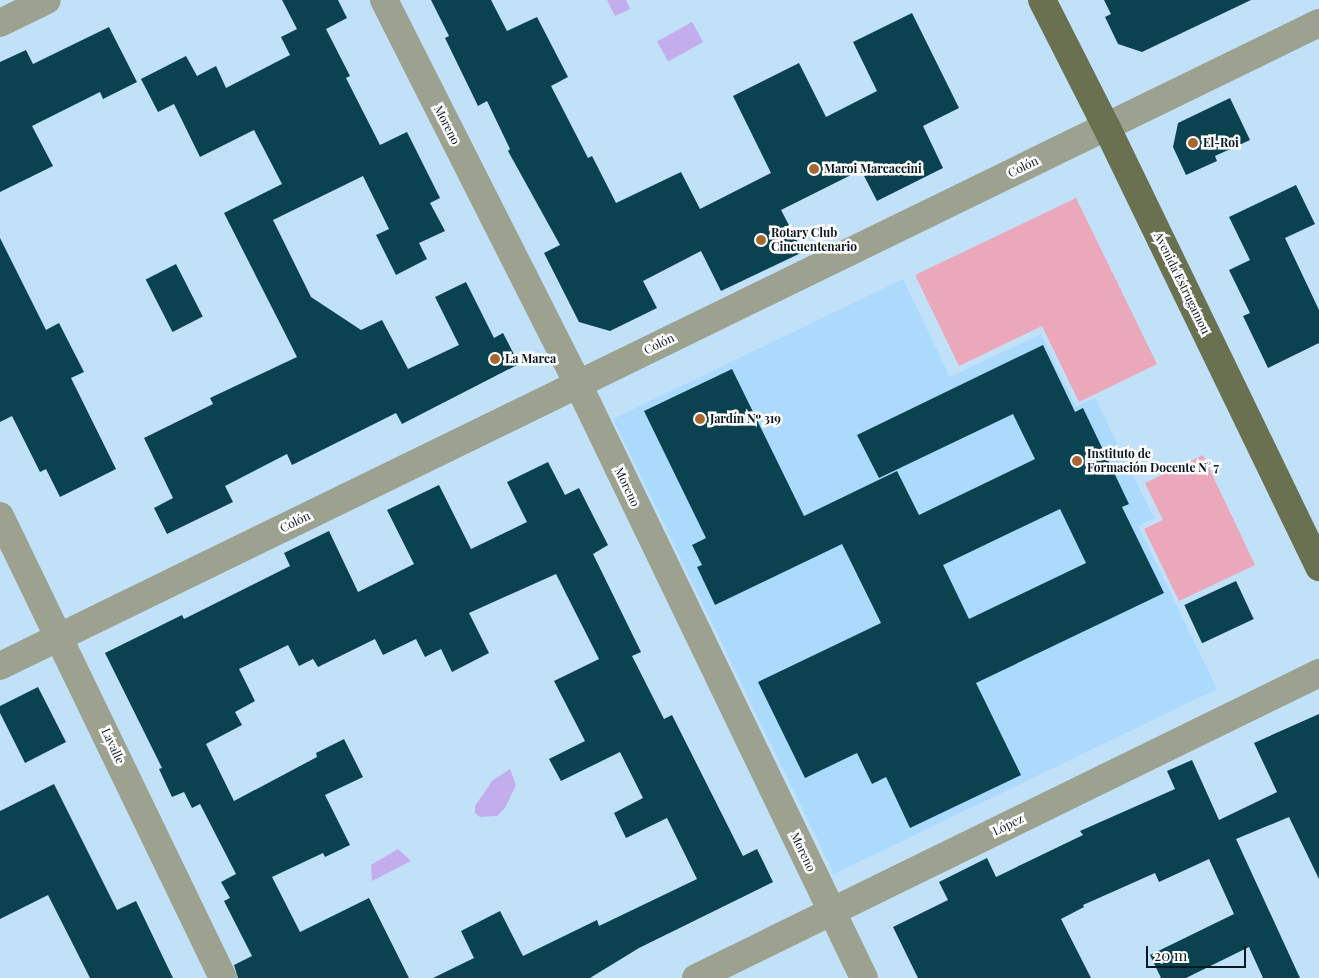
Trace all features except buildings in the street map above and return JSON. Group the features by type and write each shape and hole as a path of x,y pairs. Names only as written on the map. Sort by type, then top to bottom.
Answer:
{"main road":[{"name":"Avenida Estrugamou","path":"1042,0 1106,126 1319,567"}],"street":[{"path":"0,23 47,0"},
{"name":"Moreno","path":"384,0 578,384 864,978"},
{"name":"Colón","path":"0,666 1319,23"},
{"name":"Lavalle","path":"0,516 61,636 223,978"},
{"name":"López","path":"696,978 1319,672"}],"shaded area":[{"path":"607,0 626,0 630,9 615,16"},
{"path":"692,22 703,42 668,62 657,41"},
{"path":"1076,198 1157,364 1079,402 1042,326 959,366 915,275"},
{"path":"903,279 950,377 1041,334 1076,407 1095,398 1154,518 1138,526 1217,689 834,874 613,419"},
{"path":"1203,455 1255,565 1179,601 1144,529 1163,520 1145,483"},
{"path":"510,769 516,785 505,808 497,816 480,817 475,813 475,806 492,781"},
{"path":"398,849 411,861 372,881 371,865"}],"place":[{"name":"El-Roi","path":"1193,143"},
{"name":"Maroi Marcaccini","path":"814,169"},
{"name":"Rotary Club Cincuentenario","path":"761,240"},
{"name":"La Marca","path":"495,359"},
{"name":"Jardín Nº 319","path":"700,419"},
{"name":"Instituto de Formación Docente N° 7","path":"1077,461"}]}
